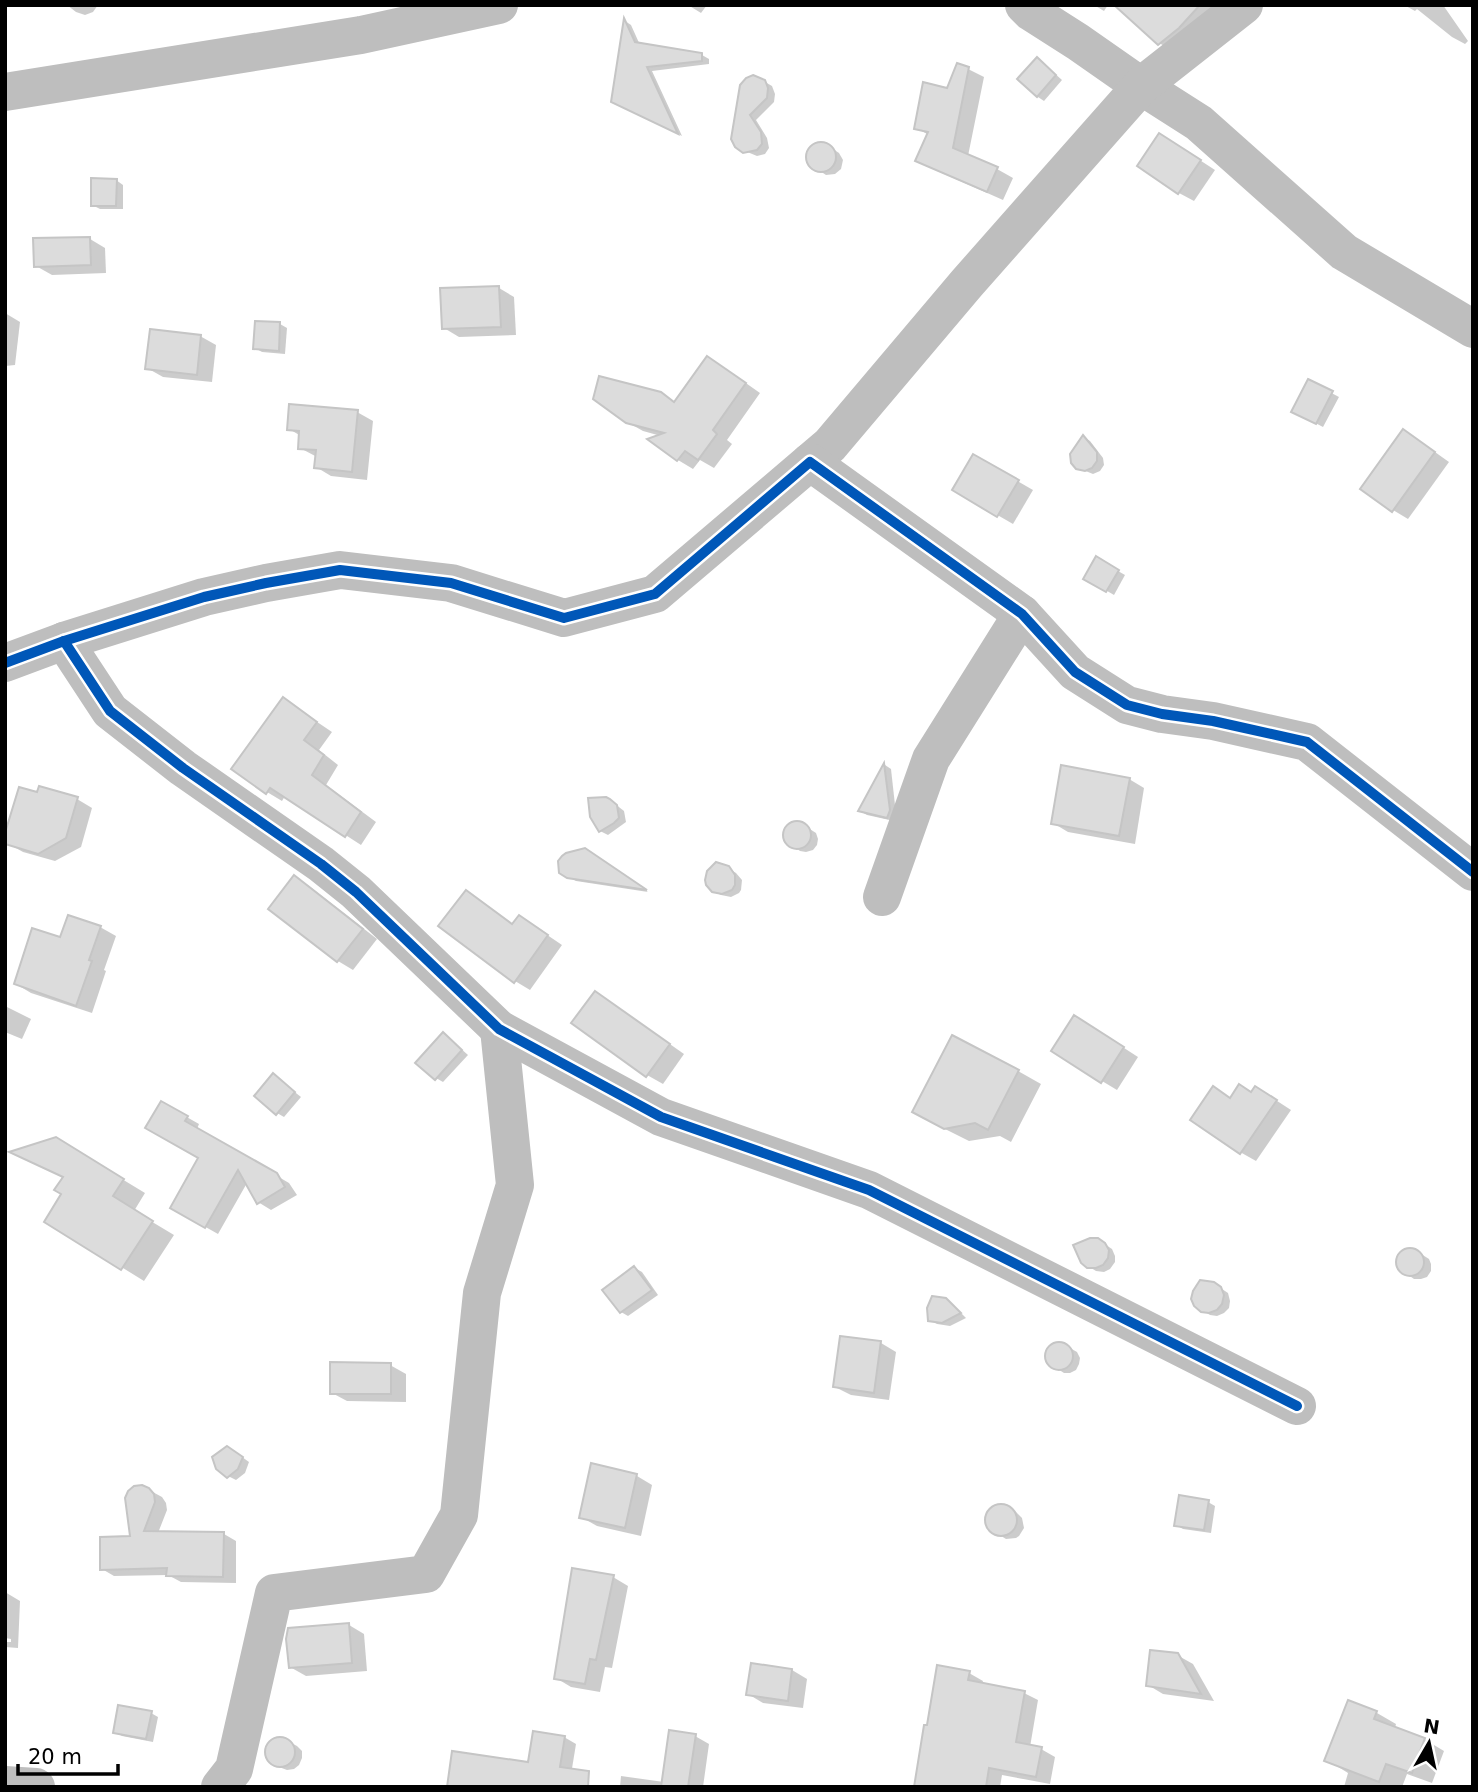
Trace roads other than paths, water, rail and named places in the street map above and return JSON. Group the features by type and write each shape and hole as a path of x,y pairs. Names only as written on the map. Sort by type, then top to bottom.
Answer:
{"street":[{"path":"5,92 361,35 499,5"},
{"path":"1024,5 1199,123 1344,252 1473,329"},
{"path":"5,663 64,641 204,597 340,570 452,583 564,618 655,594 830,445 967,283 1141,86 1244,5"},
{"path":"810,462 1022,614 1075,672 1127,705 1307,742 1473,872"},
{"path":"882,897 931,759 1022,614"},
{"path":"64,641 110,711 183,768 321,864 356,892 499,1029 661,1116 869,1190 1297,1406"},
{"path":"220,1787 234,1769 274,1593 426,1574 459,1515 482,1293 515,1185 499,1029"},
{"path":"5,1785 36,1787"}]}
